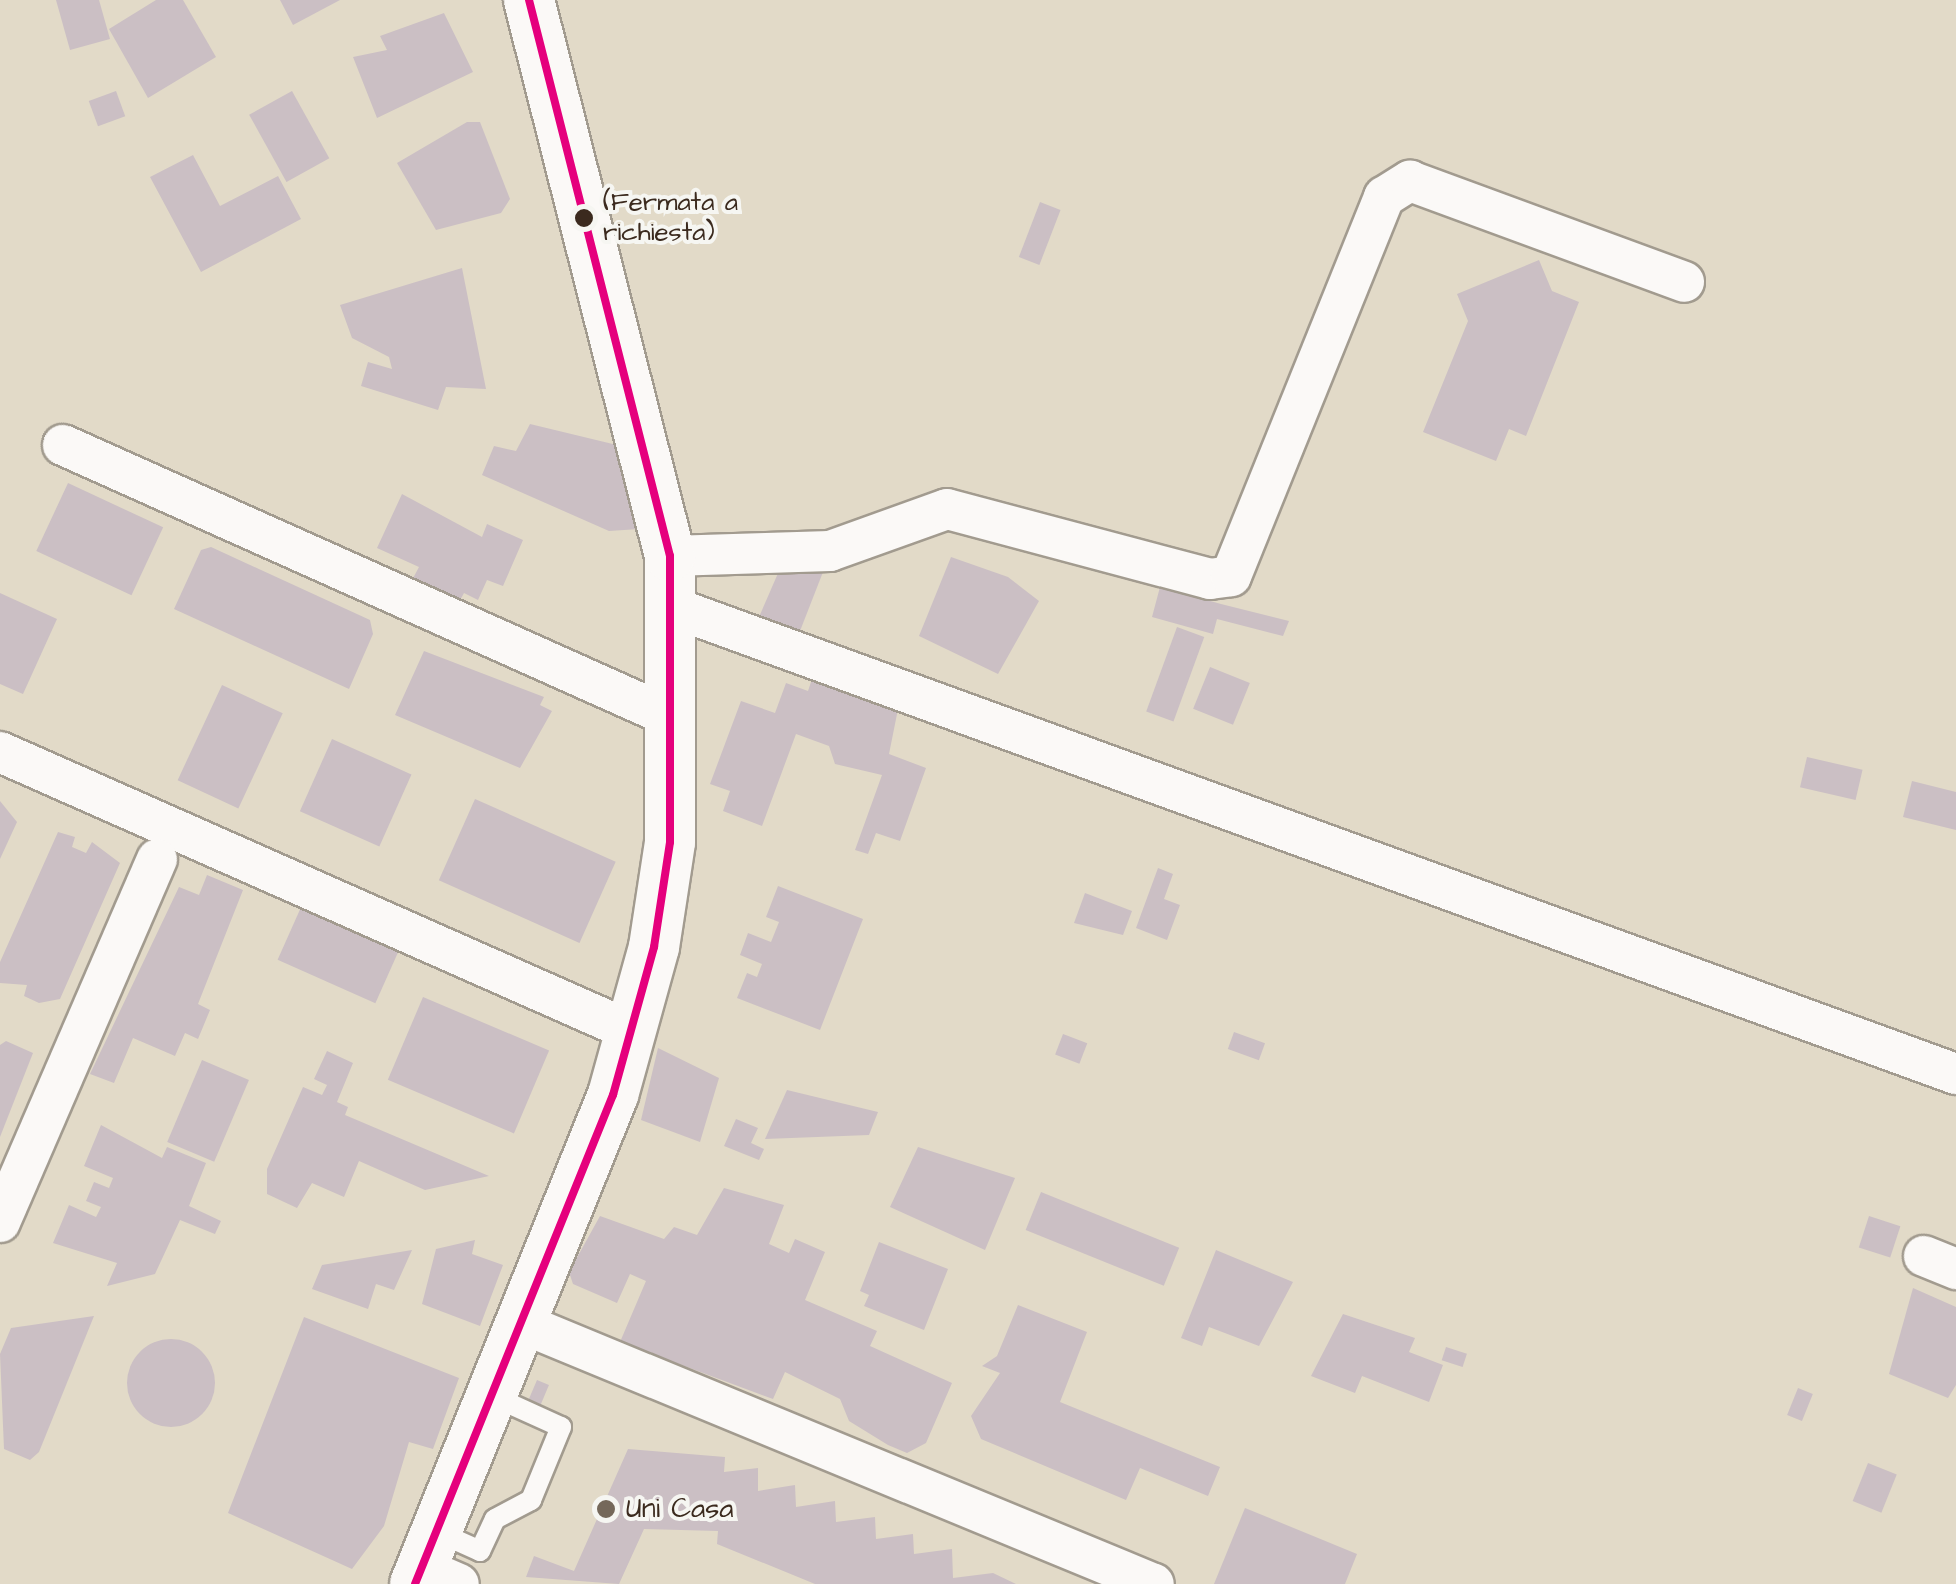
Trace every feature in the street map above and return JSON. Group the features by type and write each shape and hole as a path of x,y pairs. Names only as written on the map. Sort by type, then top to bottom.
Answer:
{"street":[{"path":"434,1567 633,1032 665,880 673,718 670,556 529,0"},
{"path":"670,556 830,551 947,509 1210,579 1231,576 1384,196 1410,181 1684,282"},
{"path":"63,444 673,718"},
{"path":"672,606 1956,1074"},
{"path":"0,752 633,1032"},
{"path":"0,1222 157,860"},
{"path":"526,1325 1154,1584"}],"lane":[{"path":"434,1567 480,1551 495,1519 531,1500 561,1427 496,1398"}],"building":[{"path":"56,0 99,0 110,39 70,50"},
{"path":"156,0 183,0 216,57 148,98 109,29"},
{"path":"280,0 340,0 293,25"},
{"path":"444,13 473,72 377,118 353,57 387,50 380,36"},
{"path":"116,91 125,116 98,126 89,101"},
{"path":"292,91 329,158 286,182 249,115"},
{"path":"467,122 480,122 510,199 501,213 436,230 397,163"},
{"path":"193,155 220,206 278,176 301,219 201,272 150,177"},
{"path":"1040,202 1061,210 1039,265 1019,257"},
{"path":"1539,260 1552,291 1579,302 1526,436 1509,429 1496,461 1423,432 1468,321 1457,294"},
{"path":"462,268 486,389 446,387 438,410 361,386 368,362 392,369 389,357 352,338 340,305"},
{"path":"530,424 621,446 639,529 609,531 482,475 494,446 516,451"},
{"path":"68,483 163,527 131,595 36,551"},
{"path":"402,494 482,537 487,524 523,540 503,586 487,580 478,600 464,593 458,604 411,582 419,567 377,548"},
{"path":"211,547 370,620 373,634 349,689 174,609 201,550"},
{"path":"951,557 1008,577 1039,601 998,674 919,636"},
{"path":"779,571 823,572 800,631 759,617"},
{"path":"1160,587 1289,621 1283,636 1217,619 1213,634 1152,617"},
{"path":"0,593 57,619 23,694 0,684"},
{"path":"1177,627 1204,637 1173,721 1146,712"},
{"path":"424,651 544,697 540,705 552,711 520,768 395,715"},
{"path":"1210,667 1250,683 1233,725 1193,709"},
{"path":"812,679 898,709 889,754 926,768 900,841 876,833 868,854 855,850 882,775 835,764 829,746 796,734 762,826 723,811 730,791 710,784 741,701 775,713 786,683 808,691"},
{"path":"222,685 283,713 238,808 178,780"},
{"path":"332,739 411,774 379,847 300,811"},
{"path":"1807,757 1863,770 1856,800 1800,787"},
{"path":"1912,781 1956,792 1956,830 1903,817"},
{"path":"475,799 616,862 579,943 439,880"},
{"path":"0,801 17,822 0,859"},
{"path":"58,832 75,837 72,847 86,853 92,842 120,863 60,999 39,1003 24,996 27,985 0,983 0,962"},
{"path":"1158,868 1173,874 1164,899 1180,905 1167,940 1136,928"},
{"path":"207,875 243,890 198,1004 210,1010 198,1039 185,1033 175,1056 133,1038 114,1083 90,1074 179,887 199,895"},
{"path":"778,886 863,919 820,1030 737,998 747,973 757,977 762,964 740,955 748,933 771,942 779,922 766,917"},
{"path":"1085,893 1132,911 1123,935 1074,923"},
{"path":"302,905 400,949 375,1003 278,960"},
{"path":"423,997 549,1051 514,1133 388,1080"},
{"path":"1234,1032 1265,1043 1259,1060 1228,1049"},
{"path":"1063,1034 1087,1043 1079,1064 1055,1055"},
{"path":"6,1041 33,1053 0,1137 0,1045"},
{"path":"658,1048 719,1078 700,1142 641,1120"},
{"path":"327,1051 353,1063 337,1102 348,1107 345,1115 489,1176 425,1190 359,1161 344,1197 312,1183 297,1208 267,1194 267,1169 303,1087 322,1095 327,1085 314,1079"},
{"path":"202,1060 249,1080 214,1162 167,1142"},
{"path":"787,1090 878,1112 869,1135 765,1139"},
{"path":"736,1119 758,1128 751,1143 764,1149 759,1160 724,1146"},
{"path":"101,1125 162,1158 167,1147 206,1163 189,1206 221,1221 215,1234 180,1220 155,1274 107,1286 117,1263 53,1243 69,1205 96,1217 101,1207 86,1201 94,1182 109,1188 113,1178 84,1166"},
{"path":"918,1147 1015,1178 985,1250 890,1207"},
{"path":"724,1188 784,1205 769,1244 789,1253 795,1239 825,1252 805,1300 877,1331 870,1346 952,1383 926,1443 907,1453 888,1445 849,1421 840,1399 785,1372 773,1399 620,1342 646,1281 630,1274 617,1303 573,1284 569,1272 600,1216 664,1239 674,1227 697,1235"},
{"path":"1041,1192 1179,1248 1164,1286 1026,1230"},
{"path":"1869,1216 1900,1226 1890,1258 1859,1247"},
{"path":"475,1240 472,1254 503,1265 480,1326 422,1304 436,1249"},
{"path":"879,1242 948,1269 924,1330 864,1306 869,1295 860,1291"},
{"path":"412,1250 394,1290 376,1284 368,1309 312,1289 322,1265"},
{"path":"1216,1250 1293,1282 1259,1346 1209,1327 1202,1346 1181,1338"},
{"path":"1913,1288 1956,1307 1956,1385 1948,1398 1889,1374"},
{"path":"1018,1305 1087,1332 1060,1402 1220,1467 1208,1496 1140,1468 1126,1500 981,1439 971,1416 1000,1373 982,1366 997,1356"},
{"path":"1343,1314 1415,1338 1409,1352 1443,1365 1429,1402 1362,1376 1355,1393 1311,1376"},
{"path":"94,1316 39,1452 30,1460 4,1449 0,1354 11,1328"},
{"path":"304,1317 459,1378 433,1449 409,1442 384,1526 352,1569 228,1513"},
{"path":"171,1339 196,1346 208,1358 215,1383 208,1408 196,1420 171,1427 146,1420 134,1408 127,1383 134,1358 146,1346"},
{"path":"1446,1347 1467,1354 1463,1367 1442,1360"},
{"path":"537,1380 549,1385 541,1404 529,1399"},
{"path":"1798,1388 1813,1394 1802,1421 1787,1415"},
{"path":"628,1449 725,1457 724,1472 758,1468 758,1491 795,1485 796,1507 835,1501 836,1522 875,1517 876,1539 913,1534 914,1554 952,1549 953,1578 993,1573 1016,1584 815,1584 717,1544 718,1531 644,1529 619,1584 526,1577 534,1556 574,1571"},
{"path":"1868,1463 1897,1475 1881,1513 1853,1501"},
{"path":"1245,1508 1357,1554 1345,1584 1214,1584"}],"transit line":[{"path":"415,1584 613,1095 654,947 670,842 670,556 529,0"}],"place":[{"name":"(Fermata a richiesta)","path":"584,218"},
{"name":"Uni Casa","path":"606,1509"}]}
